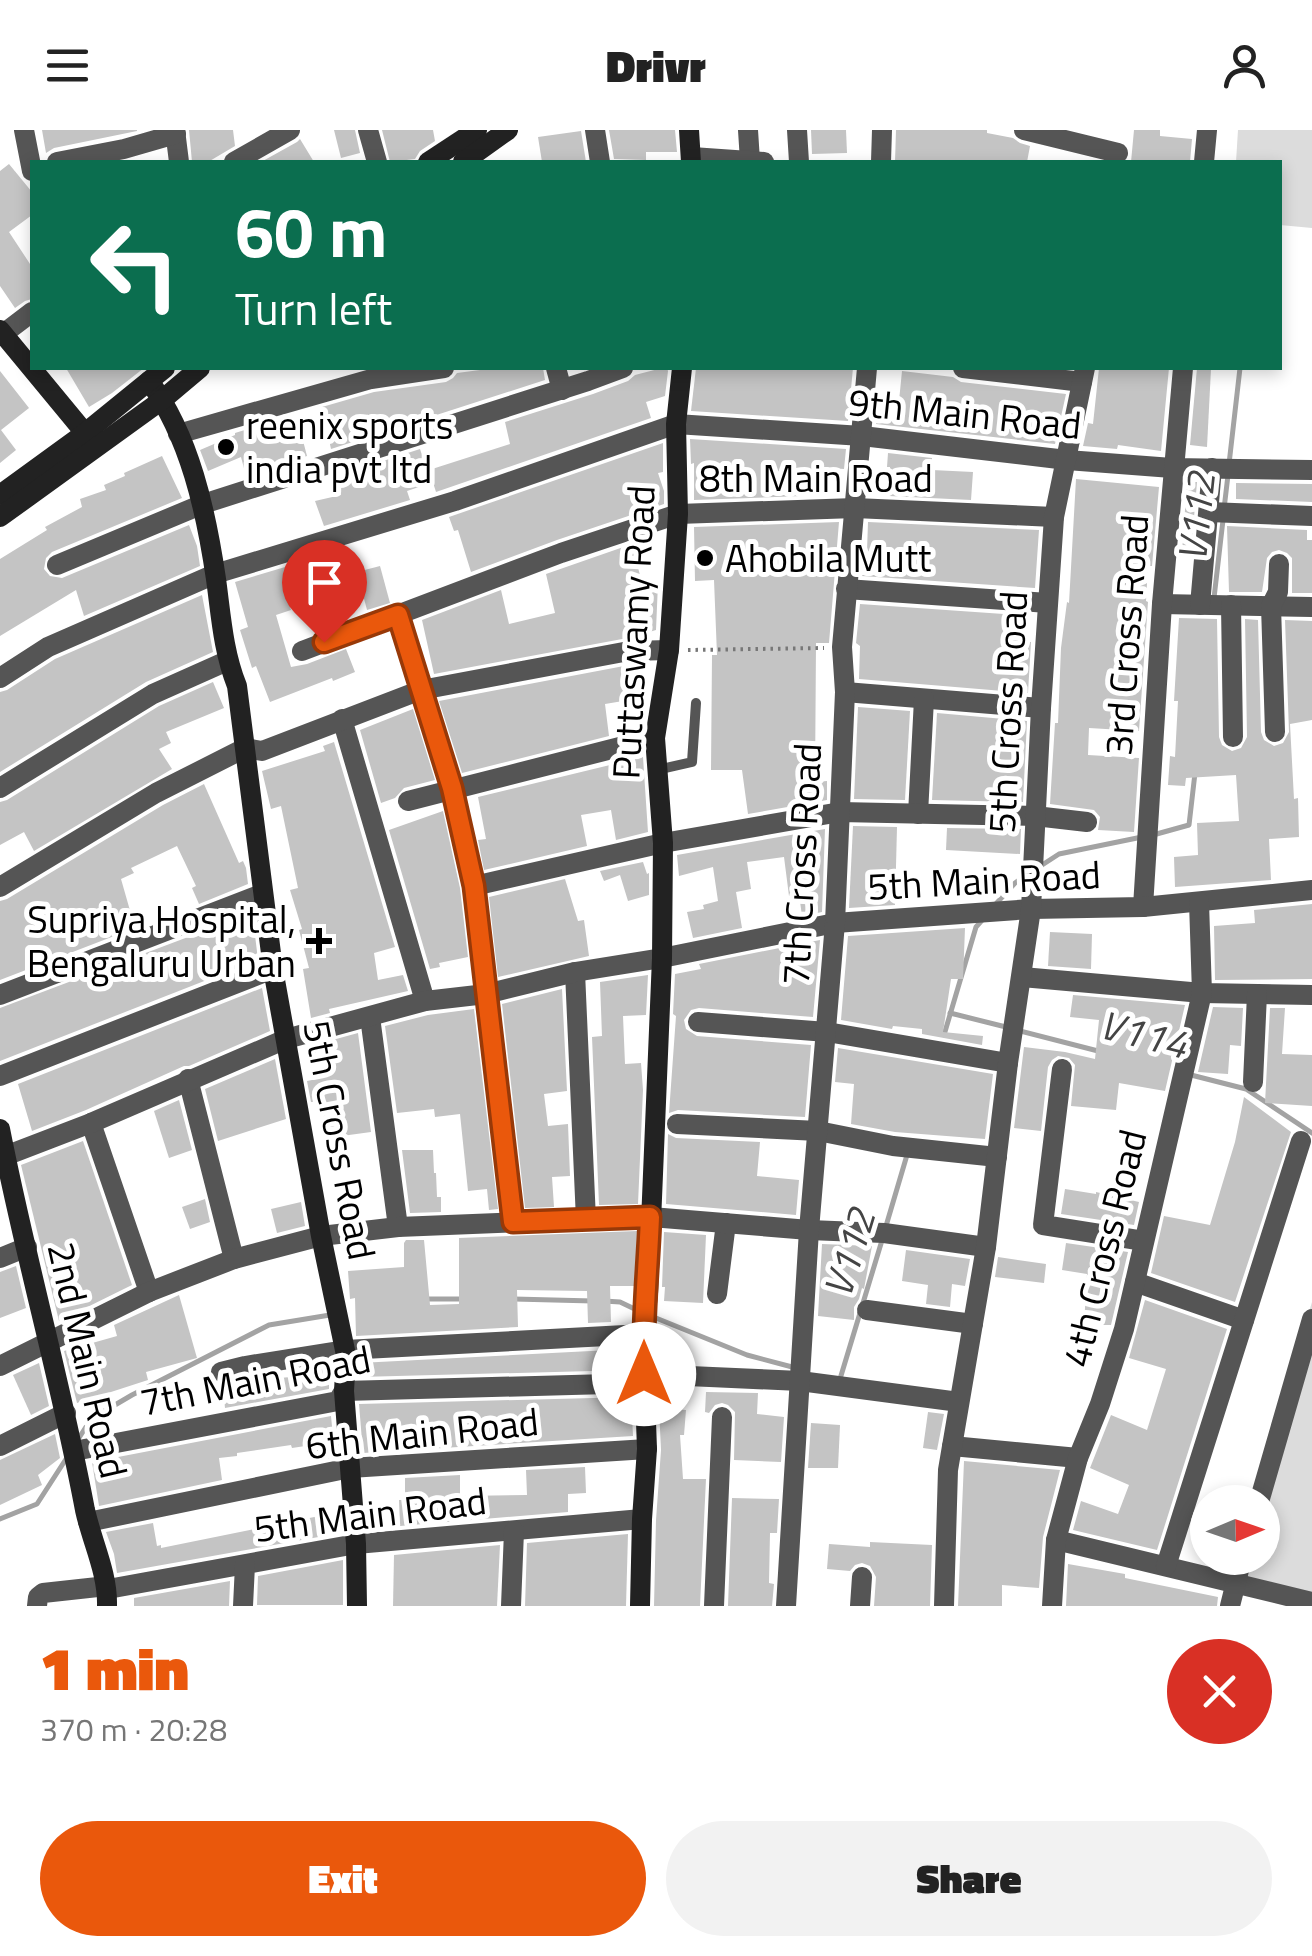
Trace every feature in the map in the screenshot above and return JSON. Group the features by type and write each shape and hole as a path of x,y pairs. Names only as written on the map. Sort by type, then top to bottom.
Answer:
{"street":[{"path":"24,130 30,160"},
{"path":"238,160 290,130"},
{"path":"368,130 376,160"},
{"path":"431,160 477,130"},
{"path":"454,147 508,130"},
{"path":"595,130 600,160"},
{"path":"689,130 691,160"},
{"path":"748,130 750,160"},
{"path":"798,130 800,160"},
{"path":"881,160 882,130"},
{"path":"1024,130 1117,158 1115,130"},
{"path":"1204,160 1207,130"},
{"path":"68,160 124,149 175,132 180,160"},
{"path":"30,313 2,332 30,366"},
{"path":"33,370 85,433"},
{"path":"0,517 198,370"},
{"path":"178,434 371,379 431,370"},
{"path":"557,370 562,390"},
{"path":"57,565 203,504 562,390 613,370"},
{"name":"Puttaswamy Road","path":"650,1217 662,958 663,843 655,738 669,650 678,514 676,424 682,370"},
{"name":"7th Cross Road","path":"801,1374 835,923 845,692 842,647 866,370"},
{"path":"997,370 1083,375"},
{"name":"3rd Cross Road","path":"1143,907 1182,370"},
{"path":"0,495 157,374"},
{"name":"5th Cross Road","path":"157,374 162,400 203,504 227,661 237,686 273,970 344,1350 357,1606"},
{"name":"5th Cross Road","path":"944,1606 948,1470 986,1247 1031,908 1054,518 1083,375"},
{"name":"9th Main Road","path":"0,678 48,647 215,574 455,500 676,424 862,436 1172,468 1312,470"},
{"path":"1223,469 1215,605 1232,737"},
{"name":"8th Main Road","path":"302,651 561,553 678,514 855,508 1054,518"},
{"path":"1219,512 1312,516"},
{"path":"1275,732 1271,606 1278,592 1279,564"},
{"path":"846,589 1048,603"},
{"path":"1162,604 1312,608"},
{"path":"398,615 452,788 474,886 513,1222"},
{"path":"0,887 156,793 245,748 262,751 421,690 629,651 669,650"},
{"path":"0,788 153,694 227,661"},
{"path":"845,692 1041,708"},
{"path":"918,814 924,699"},
{"path":"342,719 425,1001"},
{"path":"408,801 655,738"},
{"path":"474,886 663,843 840,812 1035,816 1086,822"},
{"name":"5th Main Road","path":"2,1156 91,1123 286,1039 425,1001 486,994 576,972 835,923 1031,908 1143,907 1312,890"},
{"path":"0,994 262,894"},
{"name":"4th Cross Road","path":"1052,1606 1056,1540 1078,1458 1118,1347 1202,993 1198,902"},
{"path":"0,1076 273,970"},
{"path":"576,972 586,1220"},
{"path":"1022,977 1202,993 1312,995"},
{"path":"1252,1082 1256,994"},
{"path":"370,1018 398,1227"},
{"path":"698,1022 827,1032 1008,1063"},
{"path":"1062,1069 1043,1226 1144,1241"},
{"path":"188,1080 234,1258"},
{"path":"91,1123 149,1292"},
{"path":"677,1124 818,1132 997,1158"},
{"name":"2nd Main Road","path":"0,1129 2,1156 27,1247 107,1594"},
{"path":"1166,1566 1301,1141"},
{"path":"640,1606 647,1449 644,1326 650,1217"},
{"path":"0,1366 149,1292 234,1258 321,1236 398,1227 650,1217 884,1233 986,1247"},
{"path":"718,1294 726,1223"},
{"path":"0,1258 27,1247"},
{"path":"1135,1282 1244,1320"},
{"path":"868,1310 973,1324"},
{"path":"1264,1485 1312,1320"},
{"path":"221,1372 344,1350 644,1326"},
{"path":"786,1606 801,1374"},
{"name":"7th Main Road","path":"73,1444 118,1442 338,1401 344,1391 801,1374 959,1402"},
{"path":"0,1446 66,1413"},
{"path":"714,1606 722,1416"},
{"path":"952,1446 1078,1458"},
{"name":"6th Main Road","path":"88,1522 350,1468 647,1449"},
{"name":"5th Main Road","path":"37,1606 38,1596 43,1593 107,1594 356,1544 642,1520"},
{"path":"511,1606 514,1530"},
{"path":"1056,1540 1312,1602"},
{"path":"242,1606 245,1565"},
{"path":"1230,1606 1236,1575"},
{"path":"860,1606 862,1577"}],"lane":[{"path":"657,770 692,762 696,704"}],"path":[{"path":"669,650 842,647"}],"shaded area":[{"path":"1238,130 1312,130 1312,228 1282,225 1282,160 1236,160"},
{"path":"1312,1302 1312,1594 1232,1575 1280,1575 1280,1485 1255,1485"}],"building":[{"path":"42,130 137,130 137,131 46,153"},
{"path":"189,130 233,130 235,146 211,160 192,160"},
{"path":"334,130 355,130 360,153 341,158"},
{"path":"382,130 433,130 435,141 415,159 390,160"},
{"path":"609,130 675,130 677,152 646,152 646,160 614,159"},
{"path":"811,130 846,130 847,153 812,154"},
{"path":"896,130 987,130 1030,146 1027,160 895,160"},
{"path":"1134,130 1160,130 1160,136 1192,139 1190,160 1131,160"},
{"path":"581,131 586,160 542,160 538,137"},
{"path":"300,139 313,160 265,160"},
{"path":"9,164 30,190 30,216 9,232 30,264 30,300 15,308 0,286 0,171"},
{"path":"67,370 141,370 112,393 89,407"},
{"path":"543,370 545,380 331,449 322,407 374,392 446,382 457,373"},
{"path":"668,370 665,396 646,402 651,418 436,492 429,470 510,444 505,422 593,394 635,375"},
{"path":"696,370 853,370 848,421 691,411"},
{"path":"1099,370 1169,370 1161,451 1118,445 1117,449 1083,446 1088,423 1093,424"},
{"path":"1197,370 1211,370 1207,447 1190,445"},
{"path":"0,371 29,408 1,430 16,450 0,463"},
{"path":"902,371 1066,394 1055,444 876,424 878,399 899,401"},
{"path":"293,415 307,456 246,476 241,457 208,471 200,450 235,433"},
{"path":"690,439 846,449 844,469 830,468 828,495 694,500"},
{"path":"663,443 663,472 658,473 664,504 471,572 458,530 454,531 449,517"},
{"path":"420,449 431,483 407,491 410,500 324,526 315,501 341,495 337,476"},
{"path":"888,453 932,458 932,470 973,472 971,500 889,496"},
{"path":"162,456 182,498 52,552 44,569 50,576 62,578 189,525 200,566 84,616 76,590 0,636 0,559 82,507 80,499 106,490 104,485"},
{"path":"1076,479 1159,487 1152,566 1148,566 1139,731 1089,728 1088,755 1139,758 1134,832 1098,830 1100,817 1094,810 1050,804"},
{"path":"1187,482 1197,482 1191,553 1182,553"},
{"path":"1236,483 1312,484 1312,502 1236,499"},
{"path":"839,522 829,643 816,643 815,782 827,781 827,800 748,814 742,770 711,770 712,655 717,655 714,580 695,581 694,527"},
{"path":"868,522 1039,530 1035,588 862,576"},
{"path":"1227,526 1307,530 1307,540 1312,540 1312,593 1292,593 1292,558 1279,550 1267,558 1262,592 1229,592"},
{"path":"632,544 643,587 658,583 656,630 434,674 422,620 501,590 509,624 555,613 546,574"},
{"path":"349,548 355,568 285,589 291,610 276,615 291,667 346,649 355,672 270,702 256,666 252,668 240,630 248,627 235,582"},
{"path":"380,566 390,603 367,610 357,572"},
{"path":"202,595 213,652 146,682 0,772 0,692 55,659"},
{"path":"860,604 1019,615 1018,641 1031,642 1028,693 859,679 860,646 856,643"},
{"path":"1179,618 1217,619 1219,737 1222,745 1232,751 1241,748 1247,737 1245,619 1258,620 1261,732 1264,740 1274,746 1283,743 1289,732 1285,620 1312,621 1312,720 1290,724 1299,837 1269,839 1271,880 1175,887 1174,857 1198,855 1197,823 1239,821 1236,775 1186,778 1185,786 1168,785 1170,756 1175,757"},
{"path":"624,666 629,700 605,704 609,736 462,773 439,701"},
{"path":"213,682 224,708 166,732 171,743 159,749 172,769 34,851 24,832 0,845 0,802 159,706"},
{"path":"858,707 910,711 905,800 854,799"},
{"path":"413,709 435,780 404,788 395,798 381,803 360,730"},
{"path":"937,713 1027,721 1023,802 932,800"},
{"path":"334,742 395,947 374,953 378,980 403,975 408,991 329,1009 330,1013 311,1018 303,969 309,968 290,890 298,888 281,806 271,809 262,771 325,751 323,746"},
{"path":"643,757 648,832 616,840 611,810 581,815 587,846 484,870 478,840 486,839 478,797"},
{"path":"204,784 239,863 243,861 248,884 199,904 192,888 196,886 177,846 131,868 134,873 121,879 135,928 0,980 0,901"},
{"path":"443,811 460,888 468,957 439,963 440,967 430,969 389,830"},
{"path":"853,826 897,827 895,905 849,908"},
{"path":"947,828 1021,829 1020,854 946,850"},
{"path":"825,829 822,912 802,916 799,894 789,896 784,857 747,862 751,889 736,892 742,928 693,938 687,912 718,901 713,867 679,876 677,855"},
{"path":"643,862 649,873 649,895 628,901 620,875 604,881 600,871"},
{"path":"565,879 578,921 584,920 589,956 498,977 489,897"},
{"path":"1312,904 1312,979 1215,980 1214,926 1255,923 1254,910"},
{"path":"249,914 258,960 0,1061 0,1008"},
{"path":"965,928 963,979 951,979 943,1032 983,1036 982,1045 922,1034 922,1029 892,1029 841,1020 848,936"},
{"path":"1050,932 1092,934 1091,969 1048,966"},
{"path":"820,940 813,1017 699,1008 691,1010 684,1020 686,1029 697,1036 811,1045 805,1117 678,1110 669,1113 675,974 701,969 699,964"},
{"path":"648,975 646,1015 623,1016 625,1064 641,1063 638,1204 599,1205 592,1037 602,1036 600,982"},
{"path":"262,988 270,1031 32,1131 18,1084"},
{"path":"562,989 567,1091 544,1094 548,1126 568,1124 570,1176 552,1177 554,1207 525,1208 502,1004"},
{"path":"1073,995 1185,1005 1165,1091 1119,1083 1116,1110 1071,1106 1075,1065 1069,1058 1058,1056 1048,1067 1041,1131 1014,1128 1024,1047 1095,1059 1099,1020 1070,1017"},
{"path":"1213,1007 1243,1008 1241,1046 1230,1045 1228,1074 1198,1072"},
{"path":"1270,1008 1285,1008 1282,1054 1312,1055 1312,1106 1265,1103"},
{"path":"474,1009 498,1209 489,1210 487,1189 468,1191 460,1114 435,1117 434,1109 397,1113 385,1026"},
{"path":"358,1033 371,1132 327,1138 321,1101 311,1102 307,1047"},
{"path":"838,1048 993,1074 985,1139 895,1132 851,1124 854,1084 835,1082"},
{"path":"275,1059 286,1119 218,1141 205,1089"},
{"path":"1244,1097 1291,1132 1235,1302 1151,1273 1164,1216 1210,1225"},
{"path":"179,1100 192,1150 169,1158 154,1111"},
{"path":"668,1134 676,1138 760,1142 757,1176 799,1180 796,1215 666,1204"},
{"path":"83,1141 132,1285 59,1321 21,1165"},
{"path":"402,1150 433,1150 441,1212 410,1213"},
{"path":"1065,1189 1139,1202 1134,1225 1061,1214"},
{"path":"205,1199 210,1222 190,1229 182,1207"},
{"path":"301,1202 305,1226 277,1233 271,1209"},
{"path":"637,1231 635,1286 610,1286 611,1322 588,1323 587,1291 517,1290 518,1327 356,1336 355,1298 350,1299 348,1271 404,1267 406,1240 424,1240 430,1305 459,1304 459,1238"},
{"path":"664,1232 706,1235 703,1303 664,1301"},
{"path":"1066,1243 1128,1252 1111,1325 1084,1325 1087,1274 1062,1270"},
{"path":"822,1244 872,1246 864,1289 854,1307 854,1320 818,1316"},
{"path":"906,1250 970,1259 965,1286 952,1284 950,1307 926,1304 928,1285 902,1281"},
{"path":"998,1257 1046,1264 1044,1283 995,1277"},
{"path":"16,1266 26,1308 0,1318 0,1272"},
{"path":"179,1295 197,1358 146,1372 148,1380 77,1403 64,1351 117,1336 114,1325"},
{"path":"1145,1300 1227,1329 1157,1550 1073,1530 1081,1501 1118,1514 1129,1485 1090,1468 1111,1415 1147,1430 1166,1369 1129,1358"},
{"path":"630,1349 630,1370 359,1377 359,1363"},
{"path":"39,1363 49,1406 31,1415 13,1375"},
{"path":"329,1367 329,1389 225,1408 223,1389 262,1384 261,1380"},
{"path":"706,1392 758,1393 757,1414 784,1417 781,1462 734,1460 735,1412 722,1403 705,1412"},
{"path":"631,1397 633,1436 363,1453 359,1404"},
{"path":"659,1408 686,1410 684,1435 680,1435 683,1479 706,1479 700,1606 654,1606 661,1450"},
{"path":"928,1412 944,1414 937,1450 923,1448"},
{"path":"331,1416 335,1457 315,1461 312,1445 237,1453 219,1458 222,1480 99,1506 92,1462"},
{"path":"811,1423 840,1425 838,1468 808,1468"},
{"path":"55,1434 60,1458 38,1475 42,1485 0,1505 0,1460"},
{"path":"964,1461 1060,1470 1043,1537 1039,1588 1002,1585 1002,1606 958,1606"},
{"path":"585,1467 586,1493 568,1494 568,1512 400,1526 399,1500 405,1500 405,1478 460,1475 460,1496 527,1495 526,1470"},
{"path":"732,1498 779,1499 777,1533 770,1533 772,1606 728,1606"},
{"path":"339,1512 341,1533 117,1573 106,1532 153,1523 157,1546 161,1548"},
{"path":"628,1534 626,1606 525,1606 527,1543"},
{"path":"870,1542 932,1545 930,1606 874,1606 876,1577 870,1566 862,1563 850,1571 827,1569 829,1544 870,1547"},
{"path":"500,1545 497,1606 393,1606 394,1555"},
{"path":"343,1560 343,1605 257,1605 258,1576"},
{"path":"1068,1564 1218,1597 1217,1606 1066,1606"},
{"path":"230,1581 229,1606 134,1606 134,1598"}],"waterway":[{"name":"V112","path":"1229,464 1240,370"},
{"name":"V112","path":"1224,509 1228,475"},
{"name":"V112","path":"1214,598 1223,520"},
{"name":"V112","path":"1153,835 1189,825 1195,773"},
{"name":"V112","path":"1039,867 1059,854 1142,837"},
{"name":"V112","path":"994,906 1025,876"},
{"name":"V112","path":"944,1035 976,927 984,918"},
{"name":"V114","path":"950,1013 1006,1027"},
{"name":"V114","path":"1016,1030 1102,1052"},
{"name":"V114","path":"1191,1075 1246,1089 1312,1133"},
{"name":"V112","path":"886,1226 907,1155"},
{"name":"V112","path":"863,1303 883,1237"},
{"name":"V112","path":"424,1299 463,1299"},
{"name":"V112","path":"514,1299 593,1301"},
{"name":"V112","path":"604,1301 620,1302 641,1312"},
{"name":"V112","path":"840,1379 860,1313"},
{"name":"V112","path":"77,1441 91,1419 269,1325 330,1315"},
{"name":"V112","path":"651,1316 747,1355 796,1368"},
{"name":"V112","path":"0,1519 37,1504 66,1459"}],"place":[{"name":"reenix sports india pvt ltd","path":"226,447"},
{"name":"Ahobila Mutt","path":"705,558"},
{"name":"Supriya Hospital, Bengaluru Urban","path":"319,941"}],"route":[{"path":"324,642 398,615 452,788 474,886 513,1222 650,1217 644,1374"}]}
